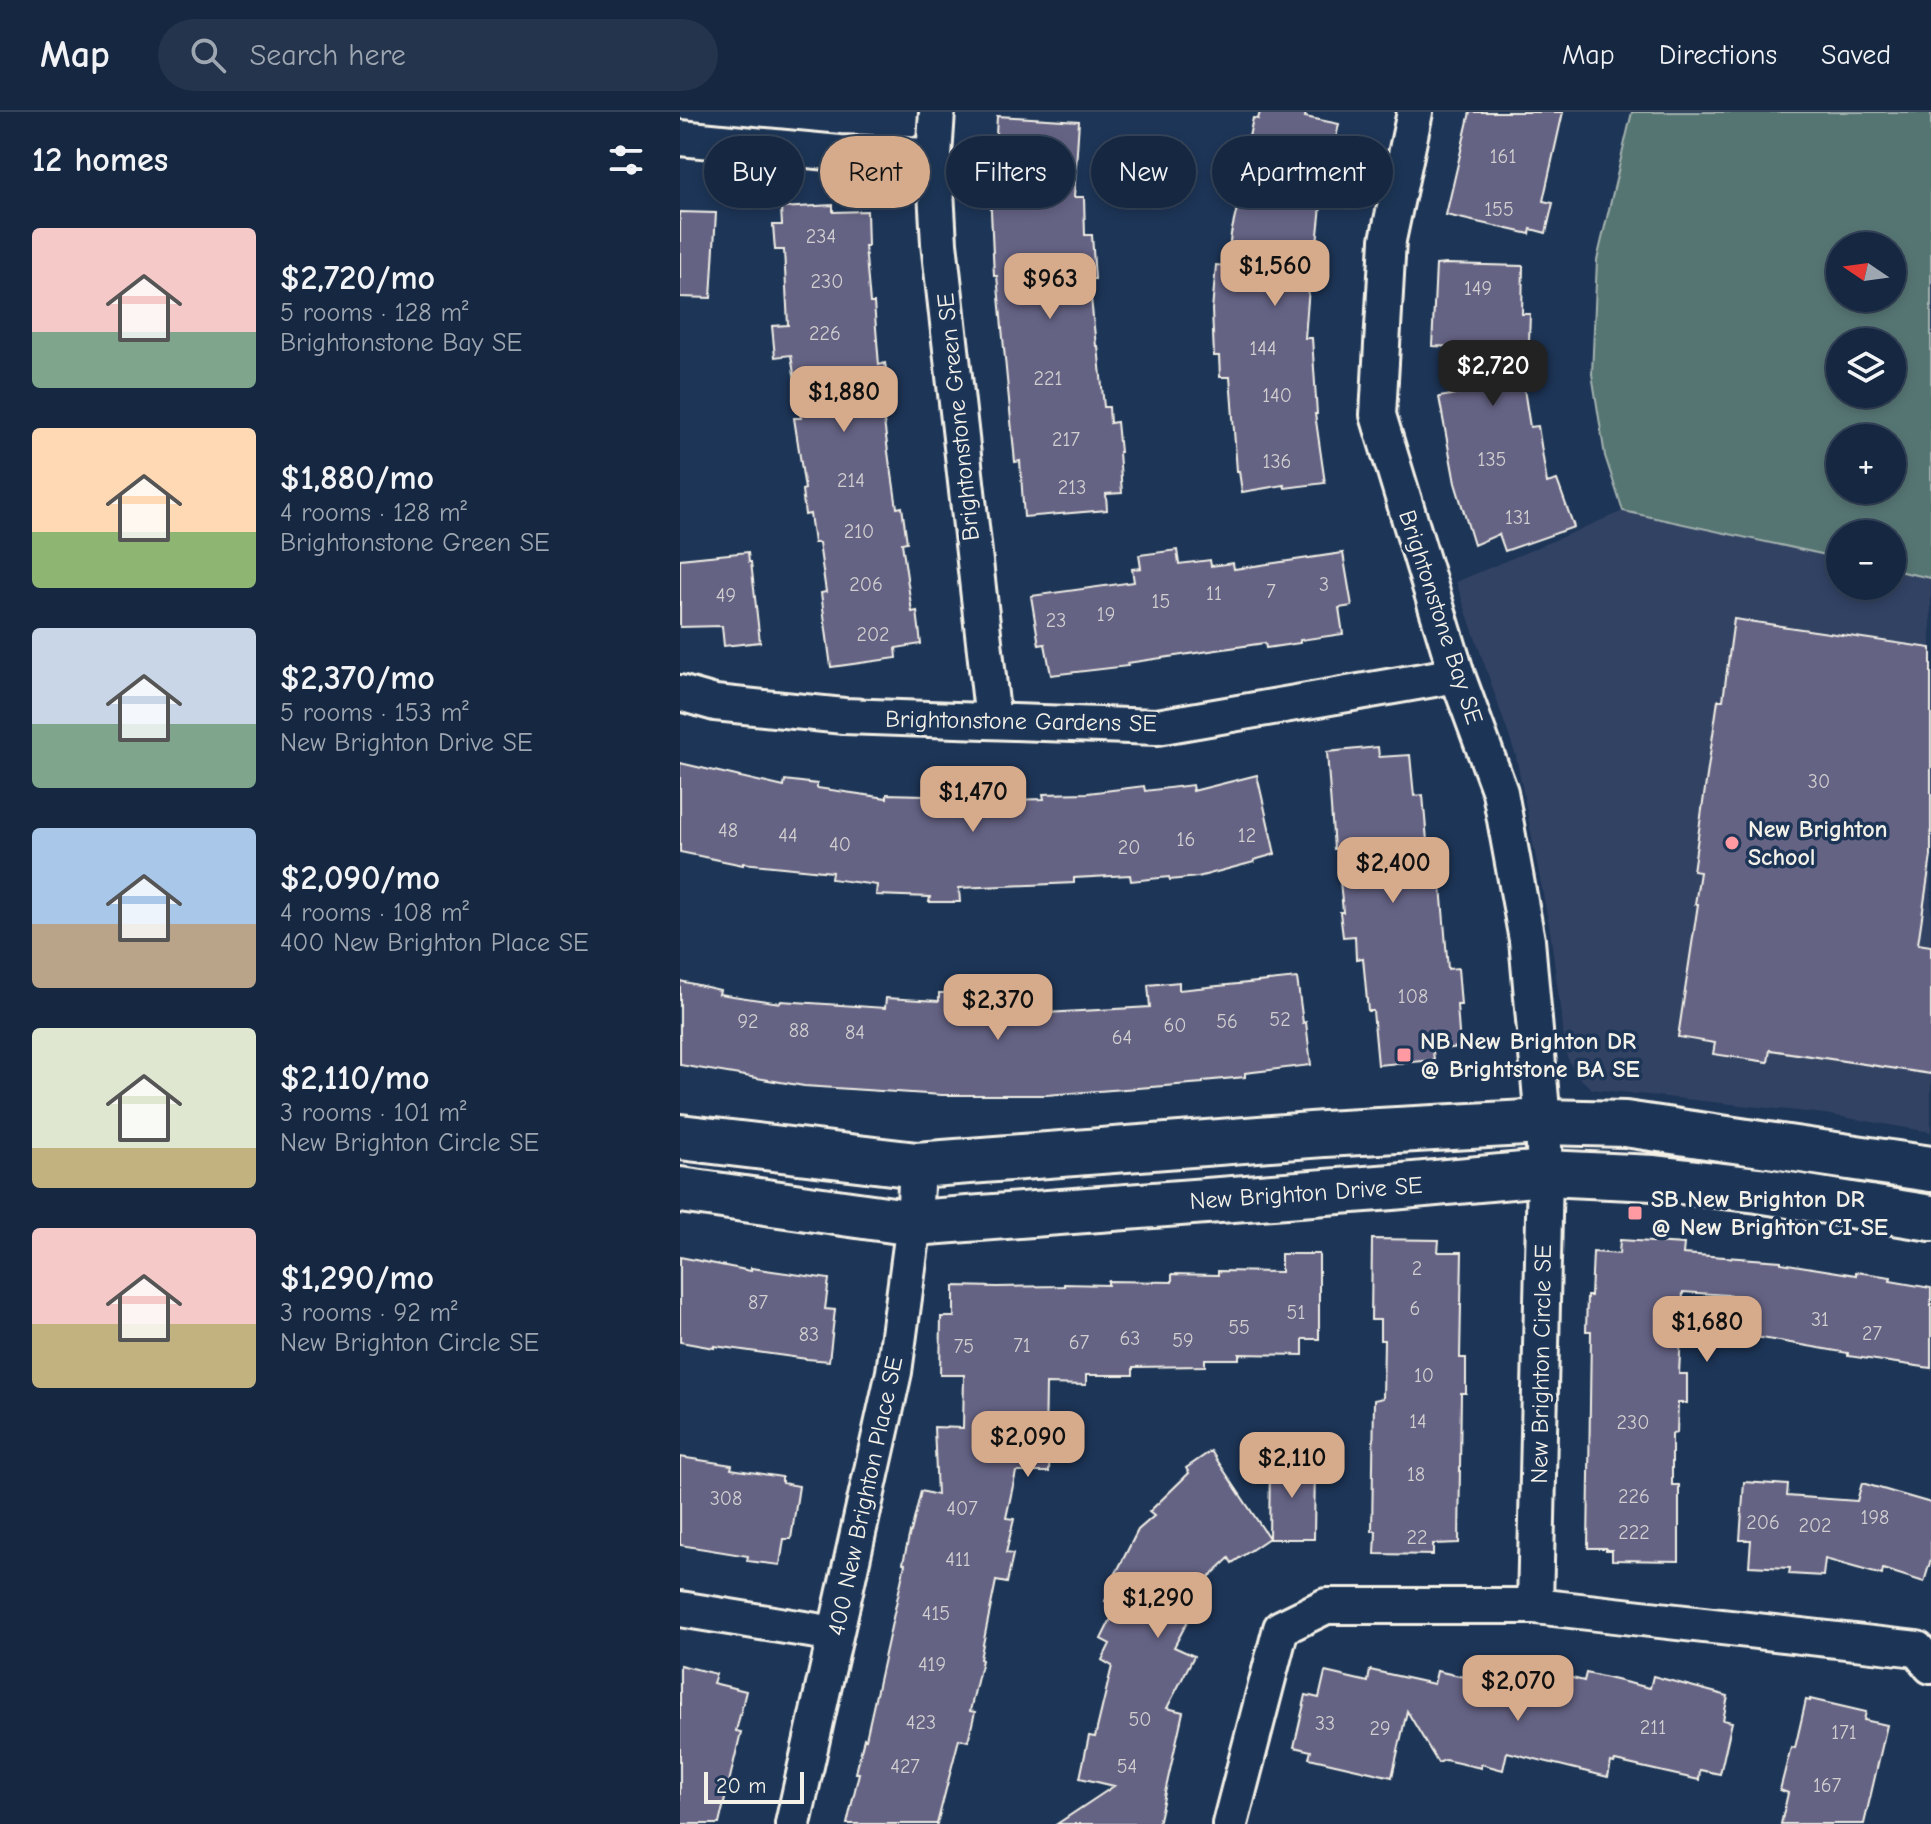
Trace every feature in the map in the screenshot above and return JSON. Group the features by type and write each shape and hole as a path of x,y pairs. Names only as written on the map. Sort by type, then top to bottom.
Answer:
{"street":[{"name":"Brightonstone Green SE","path":"937,112 934,156 939,243 993,721"},
{"name":"Brightonstone Bay SE","path":"1415,112 1388,240 1378,415 1457,675 1500,792 1527,940 1543,1122"},
{"path":"680,138 839,153 934,156"},
{"name":"Brightonstone Gardens SE","path":"680,693 715,703 844,716 1157,727 1457,675"},
{"path":"680,1137 917,1165 1324,1134 1543,1122 1625,1124 1931,1169"},
{"name":"New Brighton Circle SE","path":"1535,1606 1545,1173 1543,1122"},
{"name":"400 New Brighton Place SE","path":"793,1824 894,1372 914,1223 917,1165"},
{"name":"New Brighton Drive SE","path":"680,1190 914,1223 1545,1173 1654,1178 1758,1190 1931,1218"},
{"path":"1230,1824 1281,1628 1326,1606 1535,1606 1917,1649 1931,1666"},
{"path":"680,1609 835,1634"}],"shaded area":[{"name":"New Brighton School","path":"1623,511 1826,555 1826,600 1906,600 1906,573 1931,578 1931,1132 1825,1114 1592,1089 1575,1074 1566,1054 1550,930 1516,756 1456,582"}],"green space":[{"path":"1632,112 1931,112 1931,578 1906,573 1906,520 1826,520 1826,555 1623,511 1605,456 1592,374 1597,260"}],"building":[{"path":"1260,112 1306,112 1305,117 1339,124 1336,136 1249,136 1253,118 1258,119"},
{"path":"1470,112 1563,112 1543,201 1553,203 1546,233 1531,229 1530,234 1446,215"},
{"path":"997,116 1079,121 1075,182 1075,136 996,136"},
{"path":"1075,197 1084,197 1085,235 1092,235 1095,279 1089,279 1104,407 1109,407 1110,423 1117,422 1120,452 1122,493 1106,494 1107,510 1024,517 1020,461 1015,462 997,276 994,276 991,208 1075,208"},
{"path":"781,208 833,208 833,212 867,211 868,246 865,246 870,303 874,303 879,365 885,363 891,398 881,399 897,508 902,507 907,542 902,543 912,612 917,611 921,644 896,648 897,658 831,667 821,593 826,592 819,543 814,543 810,514 805,515 802,490 805,489 794,418 801,418 791,355 775,357 772,326 788,325 784,250 775,250 773,225 782,225"},
{"path":"1237,208 1321,208 1315,263 1311,262 1305,338 1312,338 1315,414 1325,483 1285,488 1284,485 1242,492 1237,471 1230,377 1220,377 1219,356 1214,356 1212,310 1216,265 1227,266"},
{"path":"680,212 716,213 711,298 680,297"},
{"path":"1436,265 1523,266 1522,314 1530,314 1529,342 1522,342 1521,370 1530,427 1538,426 1547,483 1557,480 1574,527 1505,551 1499,534 1474,545 1455,483 1439,397 1458,394 1458,347 1432,346"},
{"path":"1177,550 1179,564 1210,560 1211,566 1233,563 1234,569 1343,553 1352,606 1339,608 1343,634 1266,648 1265,643 1127,663 1128,666 1051,675 1045,644 1039,645 1031,596 1134,582 1132,569 1141,568 1139,555"},
{"path":"748,552 760,642 724,646 722,626 680,627 680,559"},
{"path":"1734,619 1931,648 1931,856 1918,944 1931,946 1931,1074 1770,1050 1768,1062 1713,1054 1715,1043 1678,1037 1698,904 1695,904 1700,872 1693,871 1718,700 1723,700"},
{"path":"1378,747 1379,757 1410,755 1414,796 1423,795 1429,863 1439,862 1448,969 1458,968 1461,1005 1457,1005 1460,1047 1433,1050 1434,1060 1378,1065 1373,1011 1368,1011 1363,958 1356,959 1355,936 1343,937 1327,752"},
{"path":"680,763 784,787 785,780 887,798 887,794 924,795 924,798 970,798 970,801 1044,799 1043,794 1088,793 1144,786 1145,791 1192,785 1193,791 1257,775 1275,854 1198,877 1131,881 1130,875 1074,878 1074,883 959,888 960,902 929,902 930,897 876,895 877,885 831,879 832,872 743,865 680,852"},
{"path":"1297,978 1311,1065 1245,1073 1245,1077 1203,1083 1046,1095 942,1095 804,1086 680,1065 680,981 720,990 719,994 780,1003 885,1008 886,998 939,1001 939,993 970,993 970,1008 985,1008 985,1016 1046,1017 1046,1013 1150,1007 1148,985 1179,982 1179,990"},
{"path":"1372,1239 1439,1240 1438,1252 1462,1252 1460,1358 1466,1358 1466,1393 1461,1393 1459,1543 1433,1544 1433,1555 1375,1554 1376,1531 1372,1531 1374,1400 1383,1398 1384,1340 1380,1340 1380,1320 1371,1320"},
{"path":"1620,1240 1684,1244 1683,1254 1781,1261 1856,1275 1856,1272 1891,1277 1890,1281 1931,1288 1931,1368 1848,1356 1848,1353 1738,1334 1742,1296 1683,1292 1679,1374 1687,1374 1687,1403 1678,1403 1677,1433 1672,1434 1672,1485 1679,1485 1679,1561 1612,1560 1612,1550 1588,1548 1591,1331 1586,1331 1593,1252 1619,1254"},
{"path":"1281,1254 1319,1254 1319,1339 1303,1339 1303,1355 1239,1354 1239,1359 1205,1359 1205,1366 1133,1367 1133,1375 1086,1375 1086,1385 1046,1384 1045,1444 1050,1444 1049,1472 1016,1472 1006,1518 1014,1519 1006,1553 1013,1554 1007,1583 996,1581 970,1711 975,1712 968,1741 959,1739 937,1824 847,1824 921,1491 937,1495 934,1427 963,1428 964,1375 940,1375 941,1317 954,1317 954,1286 1108,1285 1108,1281 1172,1282 1172,1274 1281,1272"},
{"path":"680,1257 751,1271 751,1268 829,1279 825,1309 835,1310 829,1361 680,1342"},
{"path":"1211,1451 1269,1538 1232,1563 1229,1558 1206,1580 1176,1600 1194,1609 1174,1647 1194,1656 1167,1708 1183,1712 1158,1824 1057,1824 1114,1786 1080,1778 1089,1736 1095,1737 1112,1666 1102,1660 1110,1644 1101,1639 1117,1607 1105,1601 1114,1584 1111,1583 1138,1530 1154,1516 1149,1512 1189,1473 1186,1468"},
{"path":"680,1457 782,1477 782,1483 799,1486 791,1539 784,1539 780,1565 747,1561 748,1556 680,1545"},
{"path":"1270,1462 1315,1462 1314,1539 1269,1539"},
{"path":"1744,1482 1788,1485 1787,1496 1857,1501 1862,1483 1931,1503 1931,1559 1924,1582 1883,1569 1882,1575 1825,1559 1823,1576 1789,1574 1790,1568 1749,1566 1751,1540 1740,1540"},
{"path":"680,1665 716,1674 713,1683 746,1691 736,1731 741,1732 719,1824 680,1824"},
{"path":"1370,1670 1434,1684 1437,1671 1539,1693 1545,1671 1584,1681 1586,1673 1650,1688 1653,1676 1728,1696 1723,1720 1732,1722 1720,1774 1700,1770 1699,1780 1615,1761 1611,1762 1608,1777 1507,1752 1503,1770 1445,1760 1438,1763 1407,1711 1392,1777 1309,1758 1311,1751 1294,1747 1306,1695 1319,1698 1325,1672 1368,1682"},
{"path":"1806,1700 1866,1712 1864,1720 1887,1725 1864,1824 1781,1824 1788,1793 1780,1790 1791,1747 1795,1748"}],"place":[{"name":"New Brighton School","path":"1732,843"},
{"name":"NB New Brighton DR @ Brightstone BA SE","path":"1404,1055"},
{"name":"SB New Brighton DR @ New Brighton CI SE","path":"1635,1213"}]}
